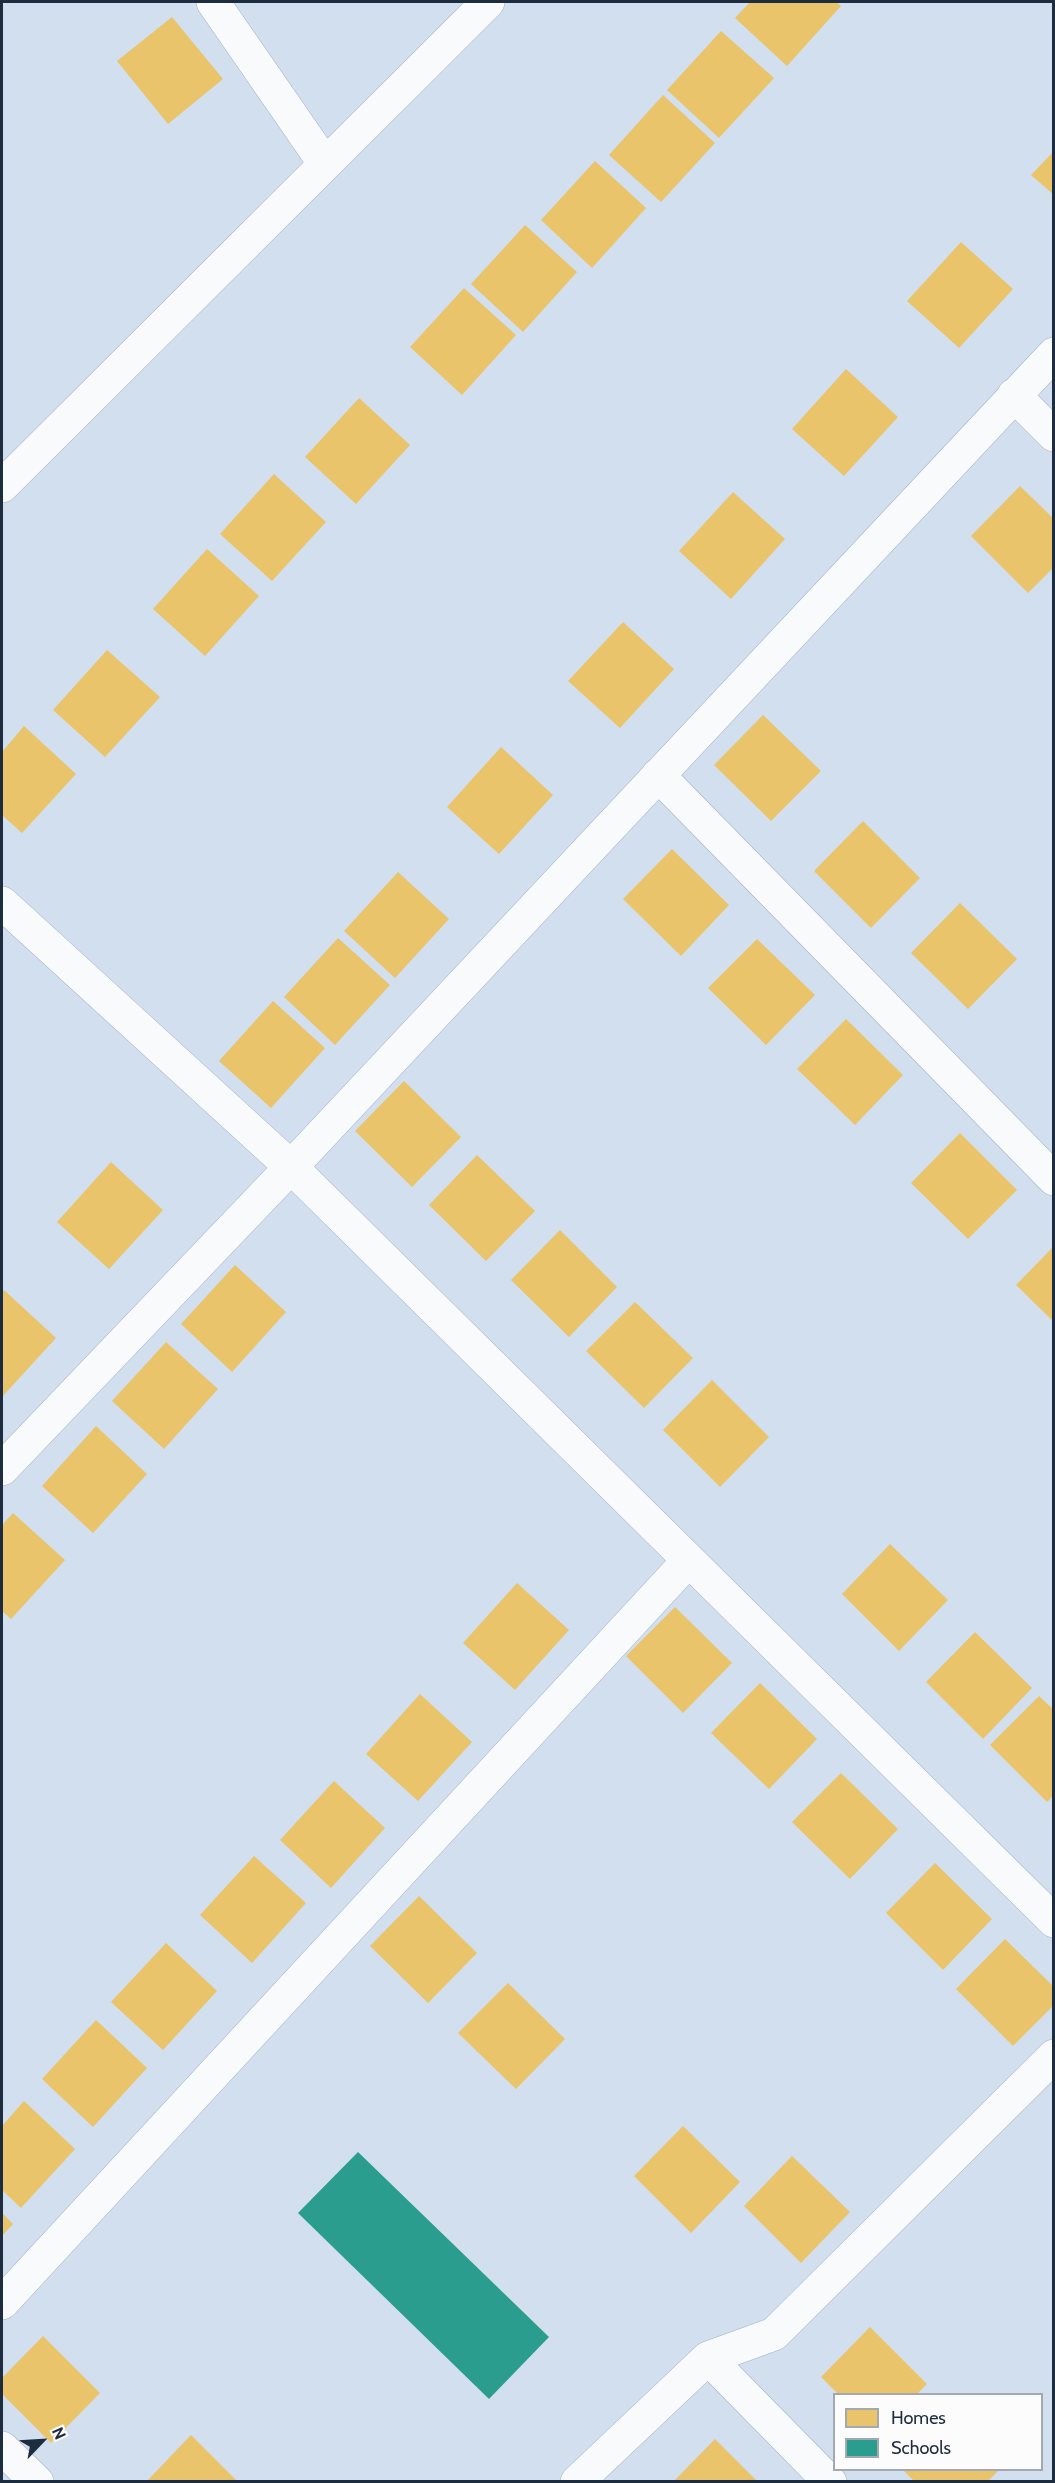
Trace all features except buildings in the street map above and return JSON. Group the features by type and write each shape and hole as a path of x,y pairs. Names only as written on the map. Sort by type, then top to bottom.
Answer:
{"street":[{"path":"213,2 325,164"},
{"path":"2,486 489,2"},
{"path":"2,1470 291,1167 1053,354"},
{"path":"1014,395 1053,435"},
{"path":"658,775 1053,1179"},
{"path":"2,903 291,1167 1053,1921"},
{"path":"2,2303 688,1560"},
{"path":"577,2481 708,2358 774,2334 1053,2056"},
{"path":"708,2358 830,2481"},
{"path":"2,2448 37,2481"}]}
